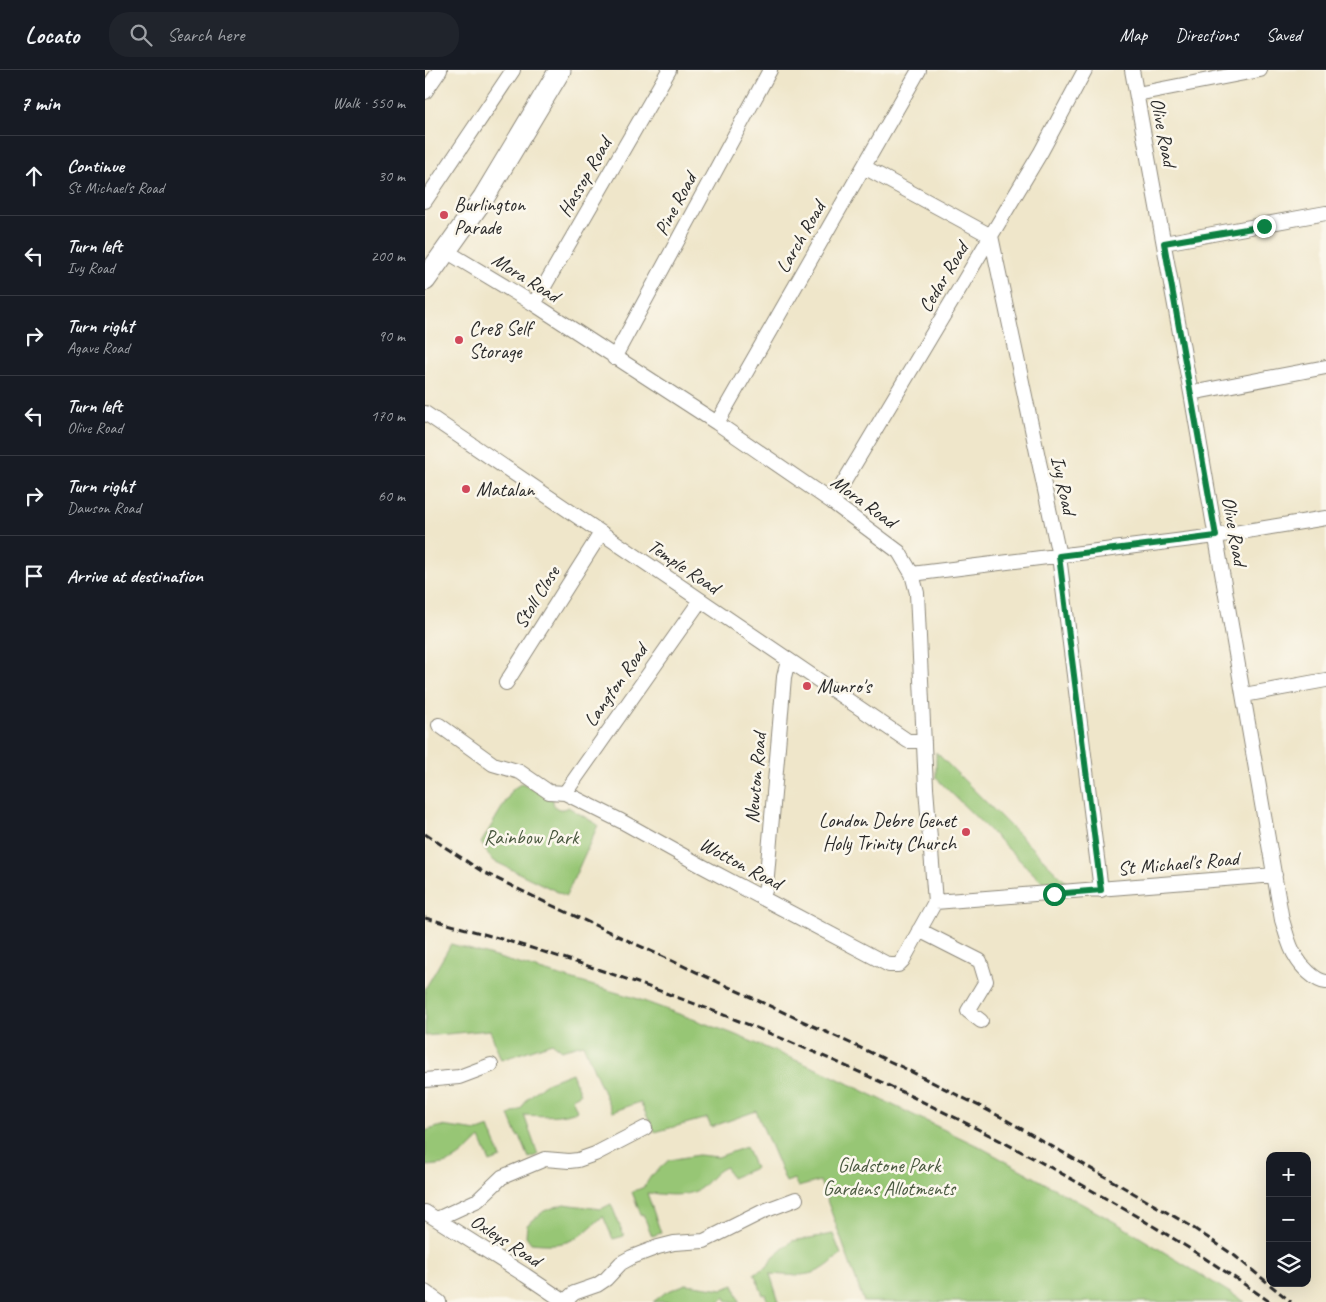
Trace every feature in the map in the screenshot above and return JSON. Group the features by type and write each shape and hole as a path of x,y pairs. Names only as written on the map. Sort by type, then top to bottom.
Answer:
{"main road":[{"path":"425,280 497,177 560,70"}],"street":[{"path":"425,92 440,70"},
{"path":"425,201 513,70"},
{"name":"Hassop Road","path":"534,304 669,70"},
{"name":"Pine Road","path":"614,358 770,70"},
{"name":"Larch Road","path":"717,423 919,70"},
{"name":"Cedar Road","path":"832,502 1041,152 1085,70"},
{"name":"Olive Road","path":"1132,70 1191,393 1282,920 1296,957 1309,972 1322,982 1326,982"},
{"path":"1137,94 1260,70"},
{"path":"864,167 991,236"},
{"path":"1164,243 1326,213"},
{"name":"Ivy Road","path":"991,236 1059,556 1101,890"},
{"name":"Mora Road","path":"446,251 534,304 614,358 717,423 832,502 899,552 912,574 917,593 924,741 935,902"},
{"path":"1191,393 1326,367"},
{"name":"Temple Road","path":"425,413 908,741 924,741"},
{"path":"912,574 1216,536 1326,518"},
{"name":"Stoll Close","path":"505,683 601,533"},
{"name":"Langton Road","path":"565,793 700,601"},
{"name":"Newton Road","path":"763,897 766,886 784,677 788,661"},
{"path":"1244,695 1326,680"},
{"name":"Wotton Road","path":"439,725 493,764 520,772 549,792 565,793 621,821 889,964 898,965 919,930"},
{"name":"St Michael's Road","path":"935,902 1275,875"},
{"path":"935,902 919,930 980,962 986,981 968,1011 981,1021"},
{"path":"425,1080 459,1077 491,1065"},
{"path":"431,1216 478,1200 502,1177 545,1159 578,1160 595,1154 645,1128"},
{"path":"565,1302 574,1293 597,1285 606,1279 631,1257 674,1243 704,1241 764,1211 796,1199"},
{"name":"Oxleys Road","path":"431,1216 565,1302"},
{"path":"425,1292 439,1302"}],"green space":[{"path":"936,752 1067,883 1046,886 936,778"},
{"name":"Rainbow Park","path":"522,783 553,799 555,807 562,809 568,807 598,825 566,896 492,860 481,843 513,789"},
{"name":"Gladstone Park Gardens Allotments","path":"451,944 635,998 731,1033 824,1072 980,1147 1120,1225 1245,1302 864,1302 820,1181 798,1187 794,1179 786,1182 756,1111 711,1127 707,1118 655,1132 640,1102 612,1112 583,1044 561,1050 552,1043 501,1060 490,1030 425,1036 425,989"},
{"path":"572,1073 580,1094 572,1098 577,1111 544,1116 524,1115 538,1155 529,1158 509,1115 521,1109 528,1098 546,1083"},
{"path":"441,1126 478,1131 489,1127 501,1158 490,1162 480,1138 467,1151 450,1162 425,1166 425,1131"},
{"path":"746,1147 755,1168 731,1178 726,1167 722,1168 702,1187 690,1193 676,1195 647,1193 661,1233 652,1236 632,1192 644,1187 651,1176 669,1160 698,1155 718,1157"},
{"path":"564,1204 601,1209 611,1204 624,1236 613,1239 603,1216 578,1237 563,1243 531,1243 526,1236 527,1225 544,1211"},
{"path":"833,1234 841,1254 824,1268 810,1274 770,1274 779,1302 768,1302 754,1273 767,1267 773,1257 792,1241"},
{"path":"686,1284 723,1289 734,1285 740,1302 727,1302 725,1297 719,1302 653,1302 666,1292"}],"railway":[{"path":"425,834 483,872 902,1067 1001,1117 1189,1225 1235,1256 1291,1302"},
{"path":"425,918 506,940 586,965 665,993 821,1055 972,1126 1046,1165 1160,1230 1270,1302"}],"place":[{"name":"Burlington Parade","path":"444,215"},
{"name":"Cre8 Self Storage","path":"459,340"},
{"name":"Matalan","path":"466,489"},
{"name":"Munro's","path":"807,686"},
{"name":"London Debre Genet Holy Trinity Church","path":"966,832"}],"route":[{"path":"1054,894 1101,890 1059,556 1216,536 1164,243 1264,226"}]}
